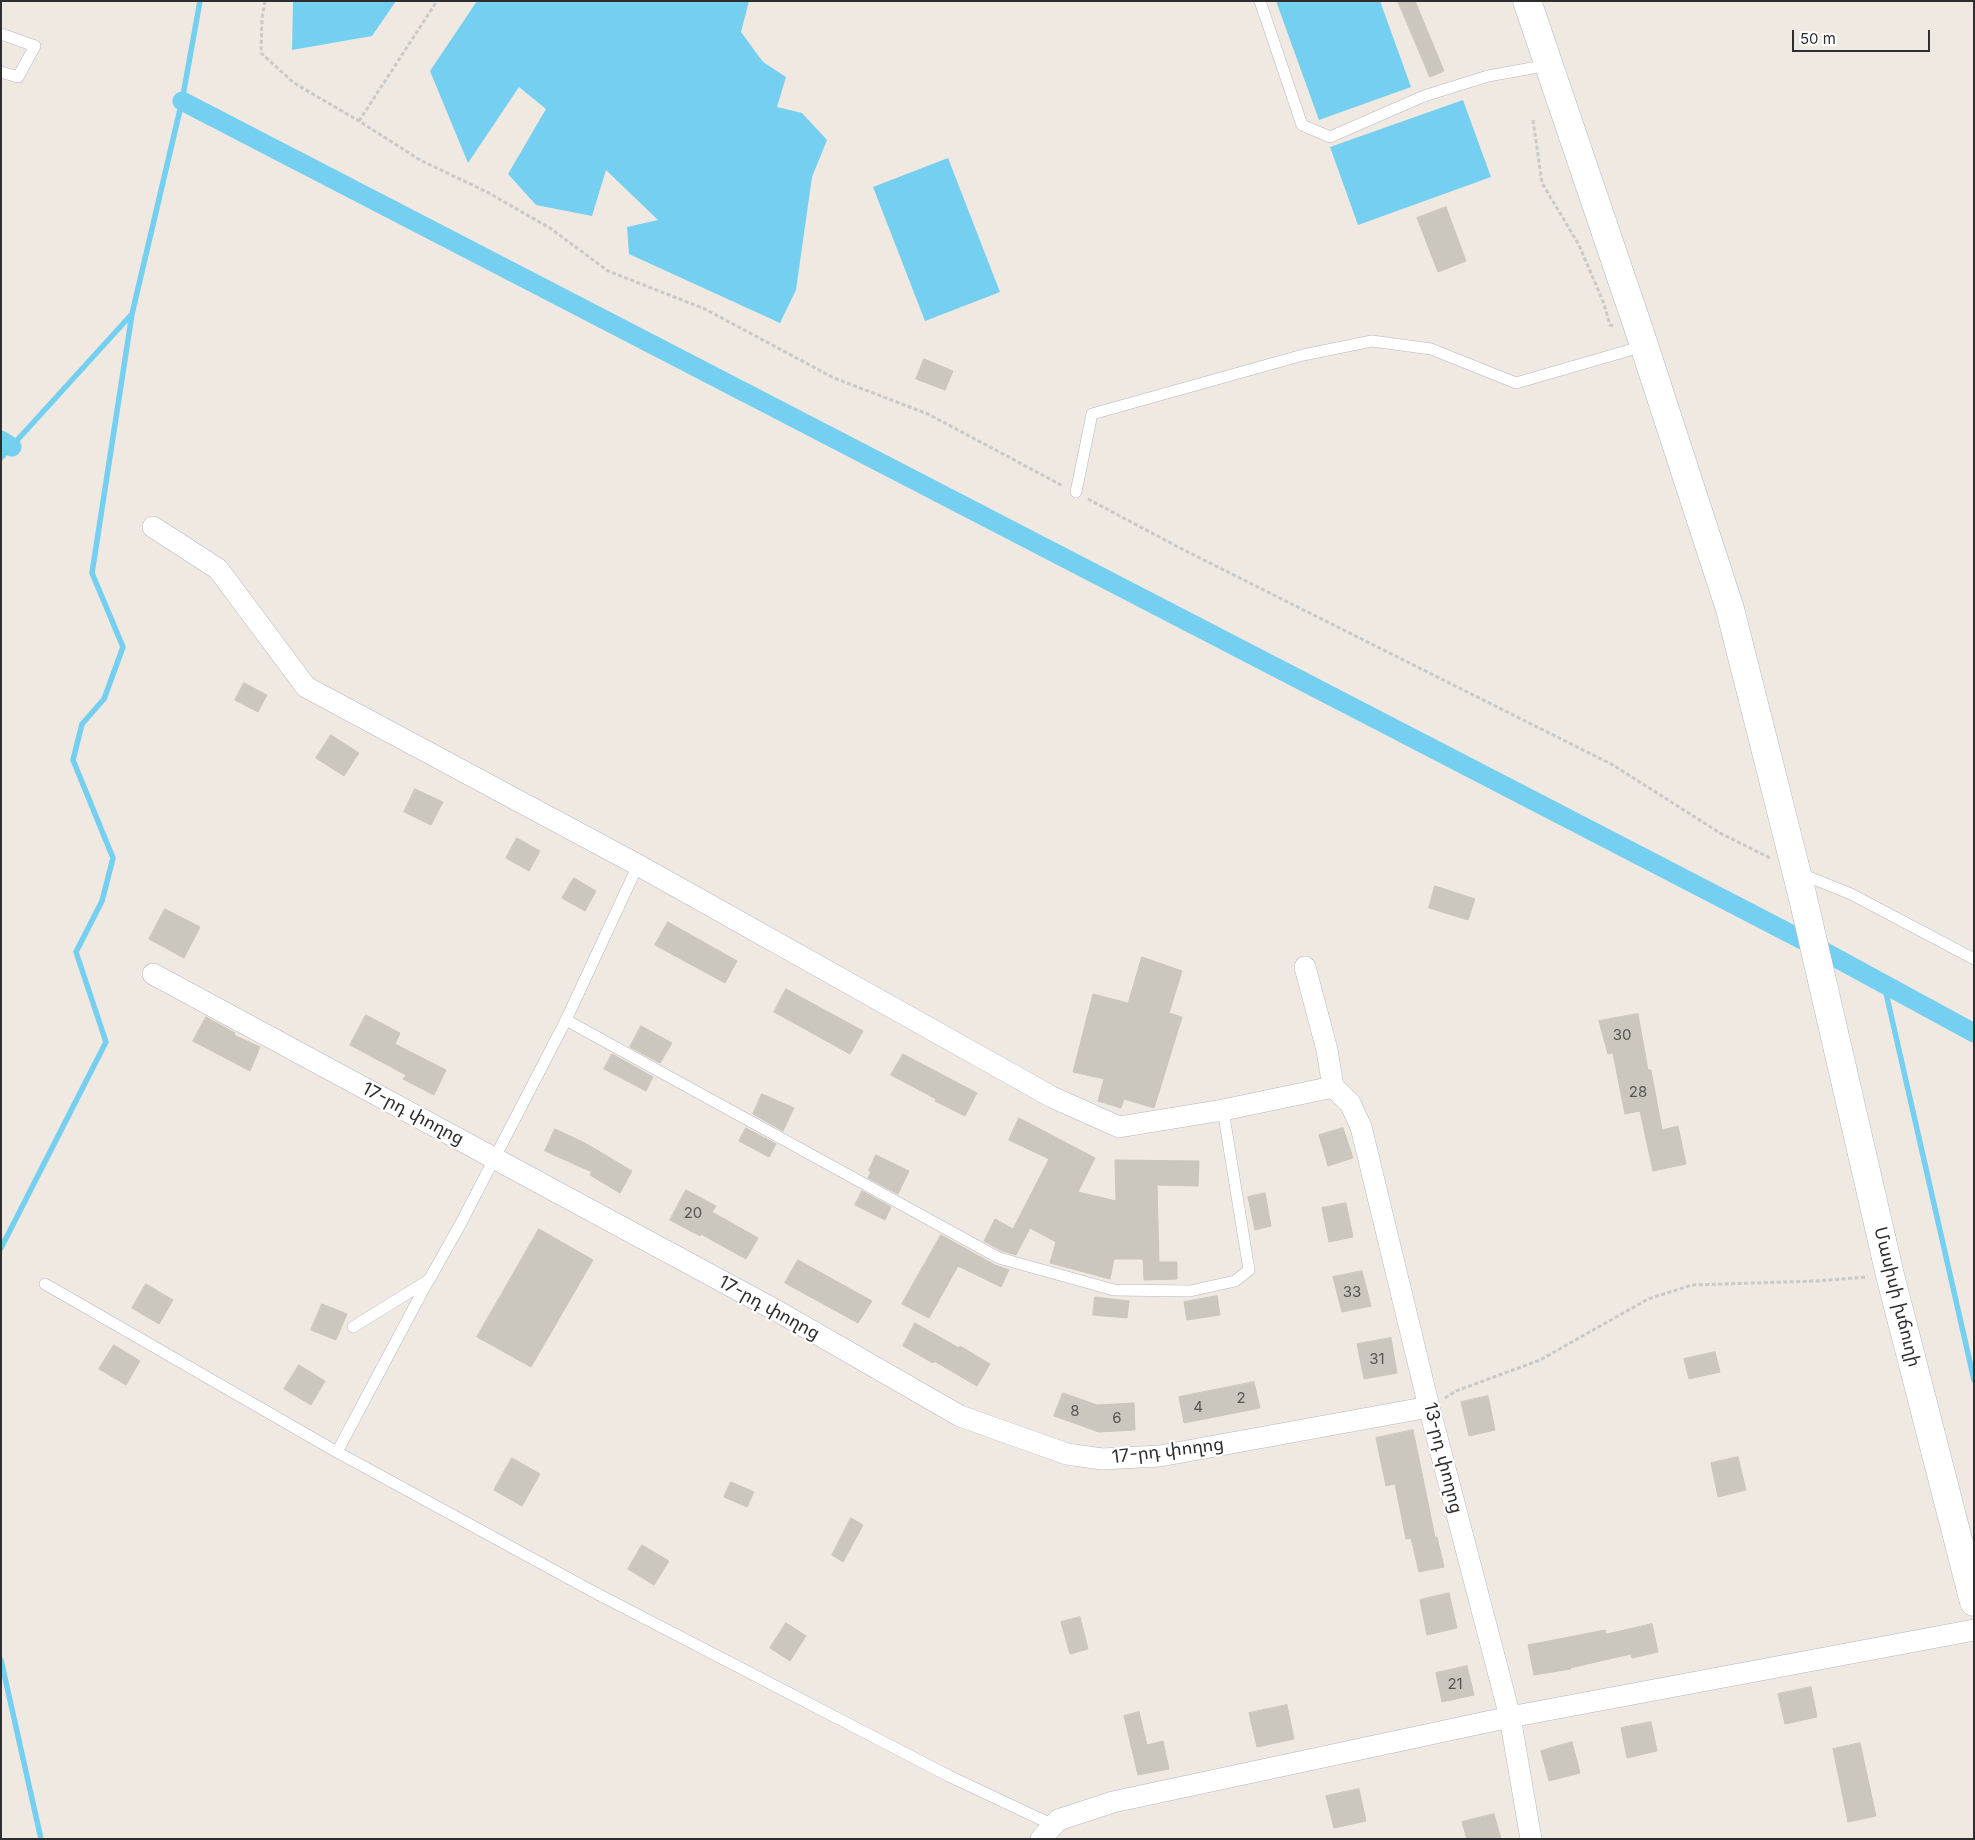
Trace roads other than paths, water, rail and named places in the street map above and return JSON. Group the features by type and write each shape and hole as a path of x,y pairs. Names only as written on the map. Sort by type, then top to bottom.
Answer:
{"main road":[{"name":"Մասիսի խճուղի","path":"1528,1 1730,608 1803,898 1890,1275 1974,1602"}],"street":[{"path":"153,527 218,569 306,687 638,865 1052,1097 1119,1127 1223,1110 1333,1087 1327,1050 1305,967"},
{"name":"17-րդ փողոց","path":"153,974 779,1312 960,1416 1067,1454 1102,1459 1160,1456 1429,1407"},
{"name":"13-րդ փողոց","path":"1333,1087 1350,1103 1361,1127 1429,1407 1510,1717 1531,1839"},
{"path":"1047,1832 1058,1820 1113,1802 1510,1717 1974,1630"}],"lane":[{"path":"1260,1 1302,125 1330,137 1424,96 1488,76 1549,65"},
{"path":"1,34 35,46 18,77 1,72"},
{"path":"1076,492 1092,414 1303,355 1372,341 1432,349 1516,384 1641,338"},
{"path":"337,1452 566,1020 638,865"},
{"path":"1795,871 1851,894 1974,959"},
{"path":"566,1020 999,1258 1114,1290 1190,1291 1235,1281 1249,1270 1223,1110"},
{"path":"353,1328 429,1280"},
{"path":"45,1284 337,1452 590,1590 949,1776 1047,1832"}],"water":[{"path":"293,1 396,1 372,36 292,50"},
{"path":"477,1 749,1 741,32 763,62 786,77 777,107 802,113 827,140 812,177 796,290 780,323 629,254 627,227 658,220 606,170 592,216 536,205 508,174 546,109 519,87 468,163 430,71"},
{"path":"1276,1 1380,1 1411,87 1319,120"},
{"path":"1463,100 1491,177 1358,225 1330,147"},
{"path":"948,158 1000,292 925,321 873,187"}],"waterway":[{"path":"1,1248 106,1042 76,952 102,901 113,858 73,760 82,724 104,699 123,647 92,573 132,314 182,101 200,1"},
{"path":"182,101 1814,946 1974,1033"},
{"path":"1,458 131,315"},
{"path":"1,440 12,447"},
{"path":"1884,984 1974,1380"},
{"path":"1,1660 41,1839"}]}
